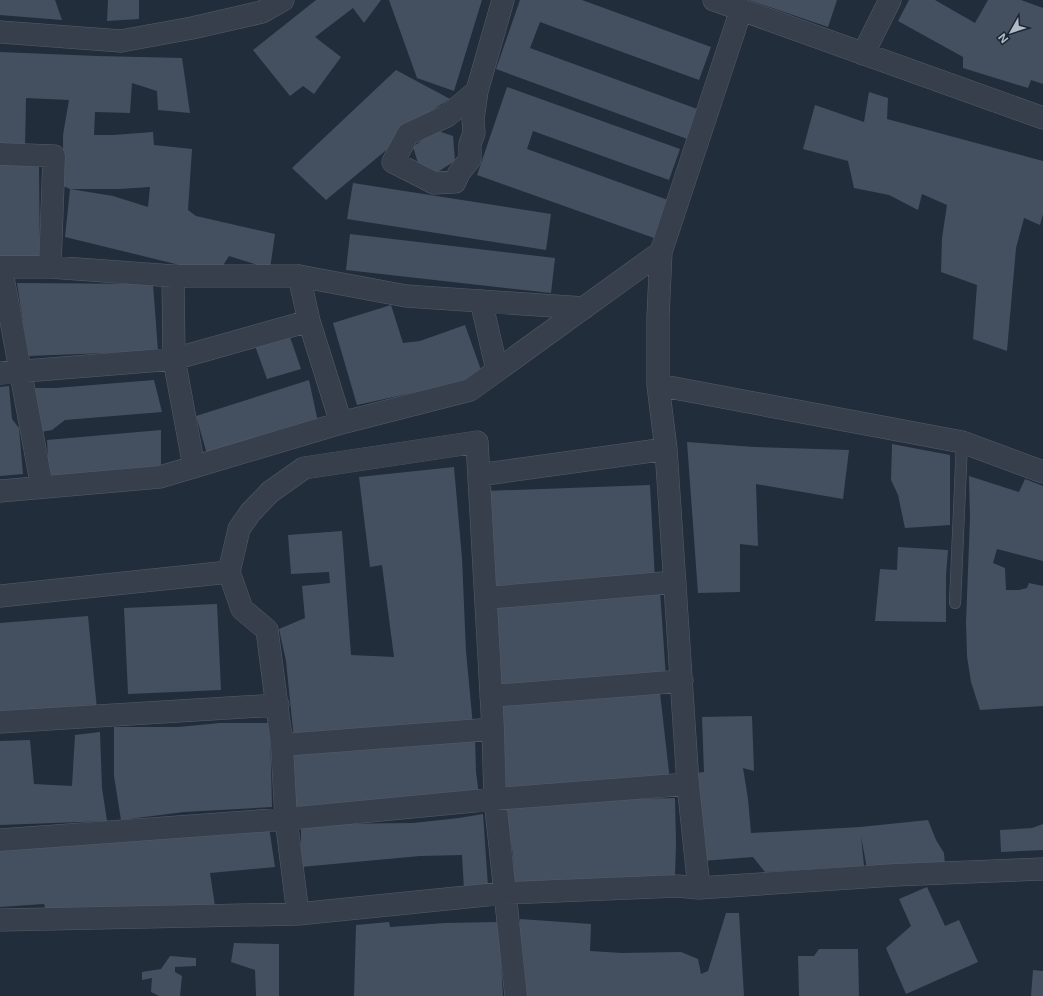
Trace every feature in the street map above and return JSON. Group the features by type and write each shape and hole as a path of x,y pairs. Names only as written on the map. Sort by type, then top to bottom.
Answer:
{"street":[{"path":"0,32 121,41 192,28 262,12 283,0"},
{"path":"477,92 447,116 408,134 393,162 434,183 455,182 459,173 470,159 470,144 474,134 473,119 477,92 503,0"},
{"path":"714,0 1043,118"},
{"path":"863,54 890,0"},
{"path":"698,888 688,784 666,449 658,385 658,317 661,252 741,10"},
{"path":"0,154 54,156 50,267"},
{"path":"0,491 160,477 341,423 470,390 661,252"},
{"path":"42,487 10,372 0,267 50,267 173,276 299,276 406,296 584,308"},
{"path":"173,276 174,359 194,467"},
{"path":"299,276 309,321 341,423"},
{"path":"481,301 497,370"},
{"path":"10,372 174,359 309,321"},
{"path":"658,385 962,442 1043,472"},
{"path":"298,914 286,819 278,705 267,630 242,609 229,572 239,528 250,513 270,492 304,468 477,442 493,729 495,799 516,996"},
{"path":"479,475 666,449"},
{"path":"0,596 229,572"},
{"path":"486,598 675,582"},
{"path":"491,696 682,681"},
{"path":"0,722 278,705"},
{"path":"282,745 493,729"},
{"path":"0,840 286,819 495,799 688,784"},
{"path":"0,920 298,914 506,893 678,886 698,888 895,875 1043,869"}],"lane":[{"path":"955,603 962,442"}],"building":[{"path":"0,0 55,0 62,20 0,15"},
{"path":"108,0 139,0 139,19 107,21"},
{"path":"316,0 381,0 364,23 353,8 315,37 341,57 314,94 303,86 290,96 253,50"},
{"path":"389,0 482,0 454,91 417,78"},
{"path":"520,0 582,0 711,47 699,80 540,22 530,48 700,110 690,140 496,69"},
{"path":"749,0 837,0 828,27"},
{"path":"909,0 935,0 975,23 988,0 1021,0 1043,8 1043,84 1031,80 1028,88 963,68 963,57 898,21"},
{"path":"0,52 182,58 190,113 158,110 157,91 132,83 130,113 95,112 94,135 153,132 154,145 192,149 188,210 196,216 275,234 270,269 229,256 222,267 196,269 65,237 70,189 63,186 63,135 69,100 26,98 25,147 0,146","holes":["150,187 148,207 113,196 70,189 119,189"]},
{"path":"396,70 450,99 417,120 384,152 326,200 292,168"},
{"path":"507,87 680,149 669,180 533,131 527,149 668,200 654,238 477,175"},
{"path":"869,92 888,98 887,119 1043,161 1043,214 1040,225 1024,218 1016,248 1007,351 973,339 977,285 941,272 942,238 947,205 922,194 918,210 889,195 854,188 848,161 803,149 815,105 864,122"},
{"path":"435,130 453,136 455,161 436,173 418,163 413,147"},
{"path":"0,162 39,167 40,261 0,260"},
{"path":"353,183 551,214 546,250 347,219"},
{"path":"350,234 555,258 551,293 346,270"},
{"path":"17,283 153,284 158,351 28,356"},
{"path":"391,305 403,343 420,341 465,325 481,370 462,382 357,405 333,323"},
{"path":"289,334 301,369 267,379 254,343"},
{"path":"154,380 162,412 65,420 52,430 41,432 35,388 56,388"},
{"path":"309,380 318,422 207,454 196,416"},
{"path":"9,386 12,419 19,428 23,474 0,476 0,387"},
{"path":"161,430 161,466 49,476 47,440"},
{"path":"687,442 754,447 849,450 843,499 756,484 758,546 740,544 740,592 698,593"},
{"path":"892,444 950,455 950,525 905,528 898,495 891,480"},
{"path":"454,467 462,558 466,651 473,726 294,740 286,661 279,629 305,618 302,586 330,583 329,572 291,574 288,535 342,531 351,655 394,657 382,565 370,567 359,477"},
{"path":"969,476 1019,492 1025,479 1043,486 1043,561 997,549 993,563 1005,568 1006,590 1019,590 1027,588 1029,583 1043,586 1043,706 980,710 971,682 967,656 966,622 970,518"},
{"path":"650,485 655,580 491,590 485,491"},
{"path":"898,547 948,550 946,575 946,622 875,621 880,569 897,570"},
{"path":"660,591 666,678 499,689 491,604"},
{"path":"217,604 221,690 128,694 124,608"},
{"path":"88,616 97,709 0,716 0,623"},
{"path":"660,693 670,781 503,793 496,705"},
{"path":"752,716 754,771 743,768 751,833 860,827 928,820 936,840 944,853 945,865 867,869 861,836 864,866 765,872 753,857 702,861 696,773 704,772 702,717"},
{"path":"220,723 270,723 272,807 184,812 121,820 114,776 114,727 178,727"},
{"path":"100,732 102,788 107,821 0,825 0,741 30,740 34,784 72,786 75,735"},
{"path":"475,735 476,772 479,795 295,808 291,751"},
{"path":"675,798 675,876 514,886 513,855 505,809 626,799"},
{"path":"483,814 488,886 464,889 462,855 420,856 301,867 301,828 324,824 413,823"},
{"path":"1043,824 1043,850 1001,852 1000,830 1032,828"},
{"path":"269,827 275,867 210,873 215,906 142,906 46,910 44,904 0,907 0,847"},
{"path":"927,887 945,926 959,920 978,962 906,994 886,948 911,926 899,899"},
{"path":"726,913 739,913 744,996 522,996 518,967 520,919 591,924 590,951 622,953 681,952 698,959 701,974 708,971"},
{"path":"389,922 390,927 445,923 499,922 503,996 354,996 356,925"},
{"path":"234,943 279,944 279,996 256,996 255,970 231,962"},
{"path":"819,949 858,949 859,996 799,996 798,956 814,956"},
{"path":"170,956 196,958 196,966 175,967 175,972 182,976 180,996 159,996 151,992 152,978 142,980 142,972 161,969"},
{"path":"1033,970 1043,971 1043,996 1031,996"}]}
